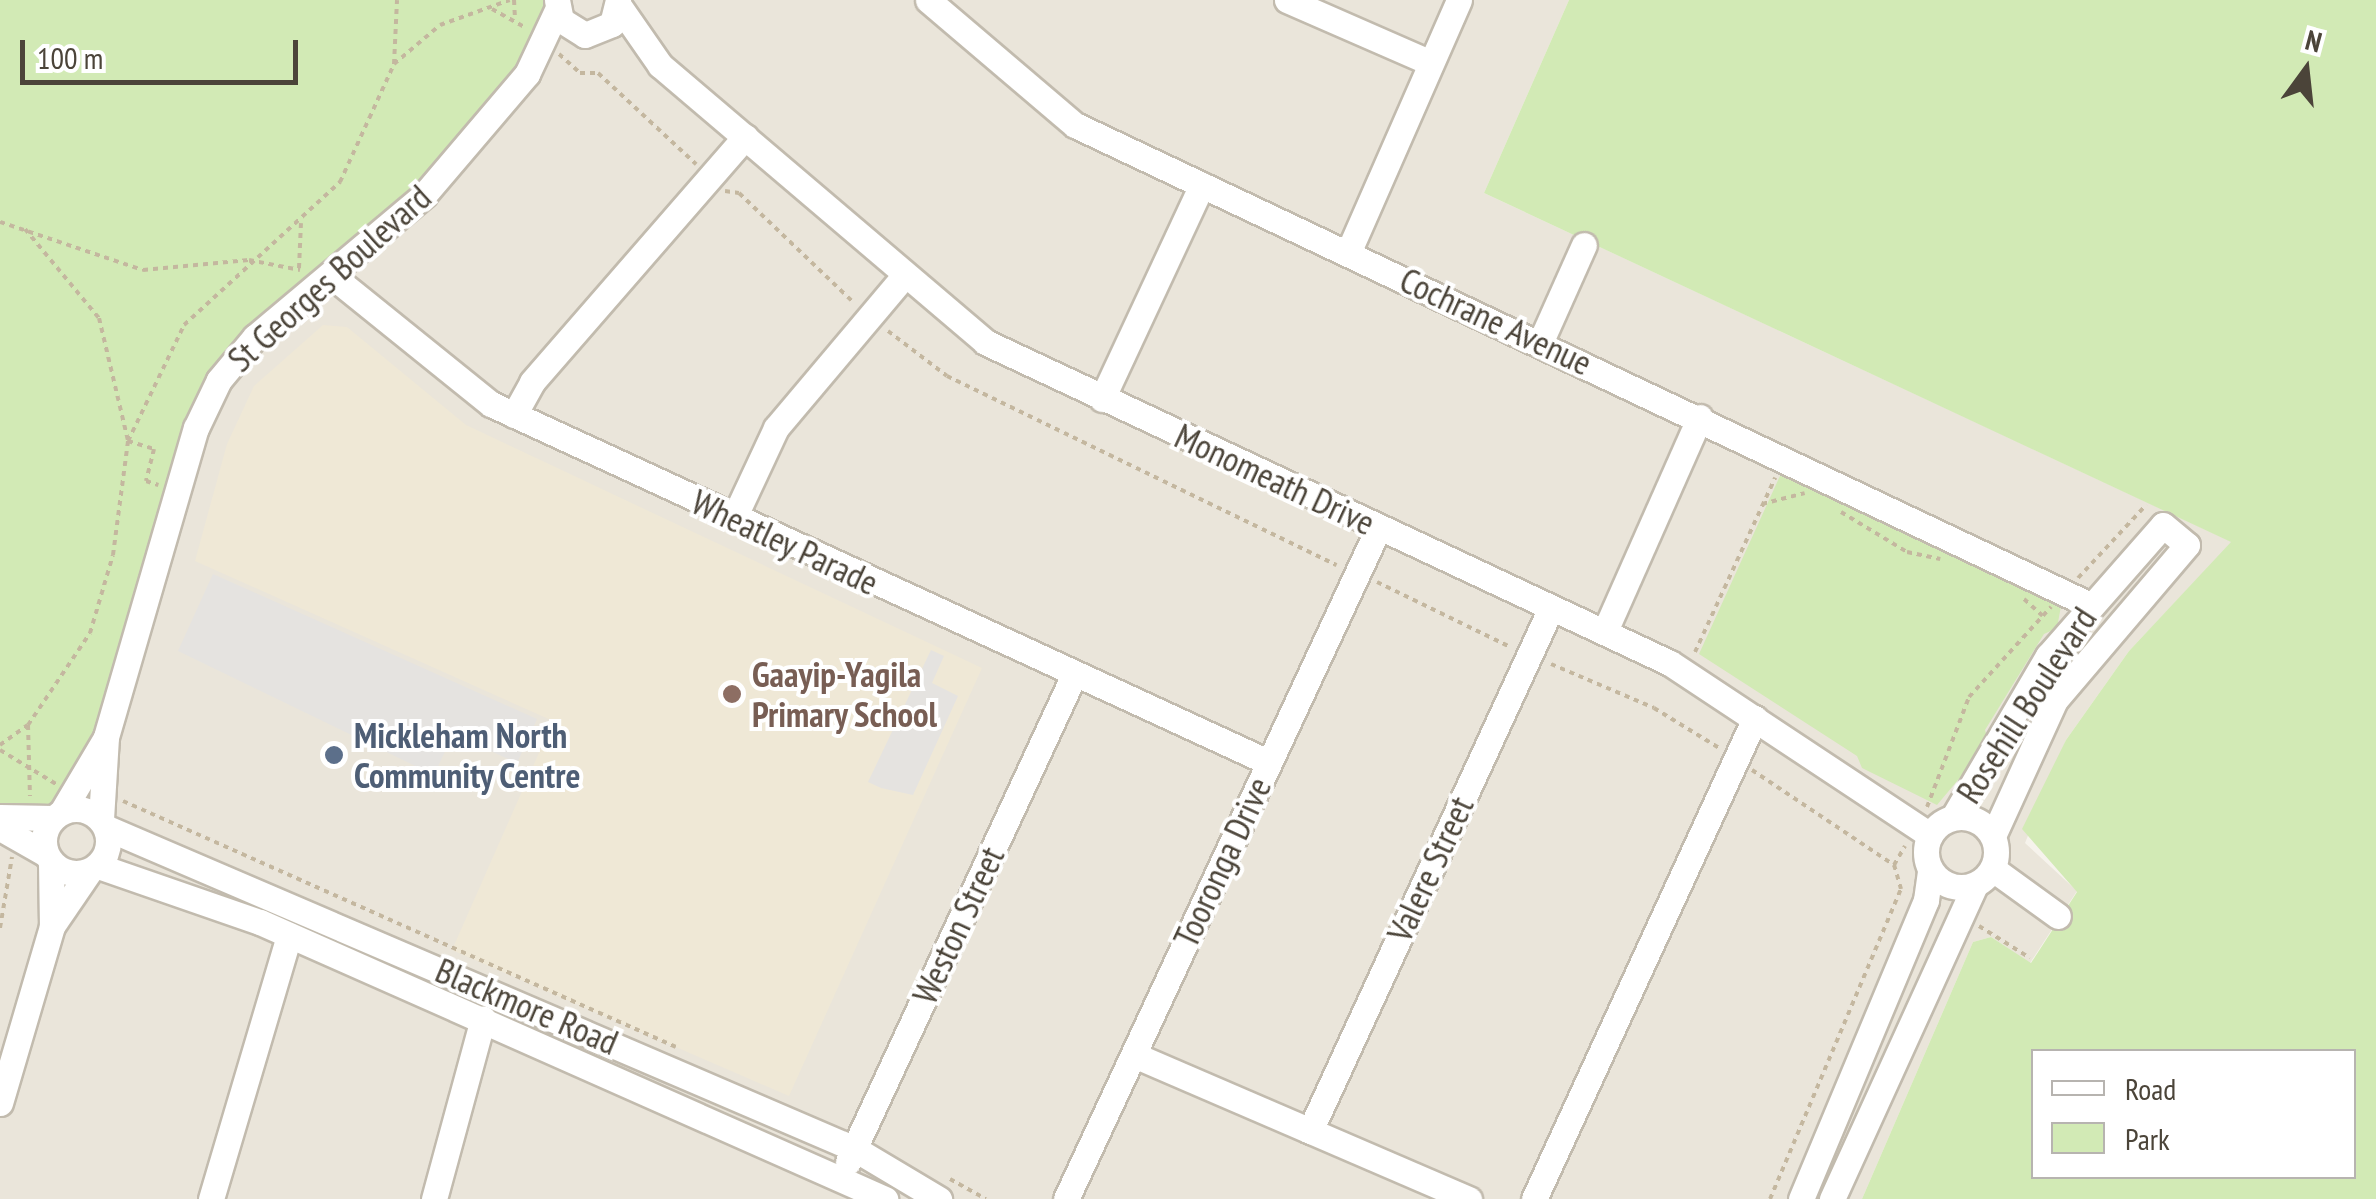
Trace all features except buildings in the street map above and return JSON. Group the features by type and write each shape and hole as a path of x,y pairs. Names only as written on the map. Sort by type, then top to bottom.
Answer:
{"street":[{"name":"Cochrane Avenue","path":"928,0 1075,125 1785,456 2088,604"},
{"path":"1287,0 1431,63"},
{"path":"1348,253 1459,0"},
{"name":"Monomeath Drive","path":"556,3 590,35 660,65"},
{"name":"St Georges Boulevard","path":"93,869 104,824 106,737 178,491 219,380 314,277 424,196 527,74 556,3"},
{"name":"Monomeath Drive","path":"618,3 660,65 985,342 1686,672 1930,834"},
{"name":"St Georges Boulevard","path":"527,74 590,35 618,3"},
{"path":"514,415 532,382 745,137"},
{"path":"1102,399 1202,186"},
{"path":"1541,341 1584,245"},
{"path":"734,518 776,428 904,276"},
{"name":"Wheatley Parade","path":"314,277 475,396 1074,677 1268,762"},
{"path":"1605,631 1700,416"},
{"name":"Rosehill Boulevard","path":"1954,816 2088,604 2163,524 2187,545 2055,700 1993,836"},
{"name":"Tooronga Drive","path":"1066,1199 1378,526"},
{"name":"Valere Street","path":"1310,1130 1551,608"},
{"name":"Weston Street","path":"842,1174 1074,677"},
{"path":"1534,1199 1755,718"},
{"name":"St Georges Boulevard","path":"47,858 58,814 106,737"},
{"path":"0,816 58,814"},
{"name":"Blackmore Road","path":"58,814 104,824 855,1149 939,1199"},
{"path":"1801,1199 1926,900 1930,834 1954,816 1993,836 1983,878 1832,1199"},
{"path":"0,828 47,858 52,926"},
{"name":"Blackmore Road","path":"47,858 93,869 289,935 842,1174 885,1199"},
{"path":"0,1104 52,926 93,869"},
{"path":"1930,870 1983,878 2058,916"},
{"path":"210,1199 289,935"},
{"path":"434,1199 483,1019"},
{"path":"1134,1055 1469,1199"}],"path":[{"path":"394,64 397,0"},
{"path":"514,0 515,20"},
{"path":"0,222 143,270 249,260 314,277 301,223"},
{"path":"25,230 99,318 128,441 154,449 146,481 178,491"},
{"path":"1686,672 1785,456"},
{"path":"1762,504 1810,492"}],"shaded area":[{"path":"0,0 1569,0 1484,193 2232,542 2129,651 2066,740 2025,843 2077,891 2030,963 1991,937 1973,942 1862,1199 0,1199"},
{"name":"Gaayip-Yagila Primary School","path":"323,325 347,327 466,425 982,668 789,1096 452,950 553,721 195,561 227,444 254,386"},
{"path":"213,574 537,719 517,763 453,734 434,775 178,651"},
{"path":"931,650 944,656 932,683 958,696 913,795 881,788 868,782"}],"green space":[{"path":"0,0 554,0 548,34 424,195 219,380 106,737 63,810 0,817"},
{"path":"1569,0 2376,0 2376,1199 1862,1199 1973,942 1991,937 2031,963 2077,892 2022,829 2066,740 2129,651 2231,542 1484,193"},
{"path":"1784,467 2061,606 2057,628 2044,634 1985,730 1989,743 1937,805 1862,768 1857,756 1699,654"}],"place":[{"name":"Gaayip-Yagila Primary School","path":"732,694"},
{"name":"Mickleham North Community Centre","path":"334,755"}]}
